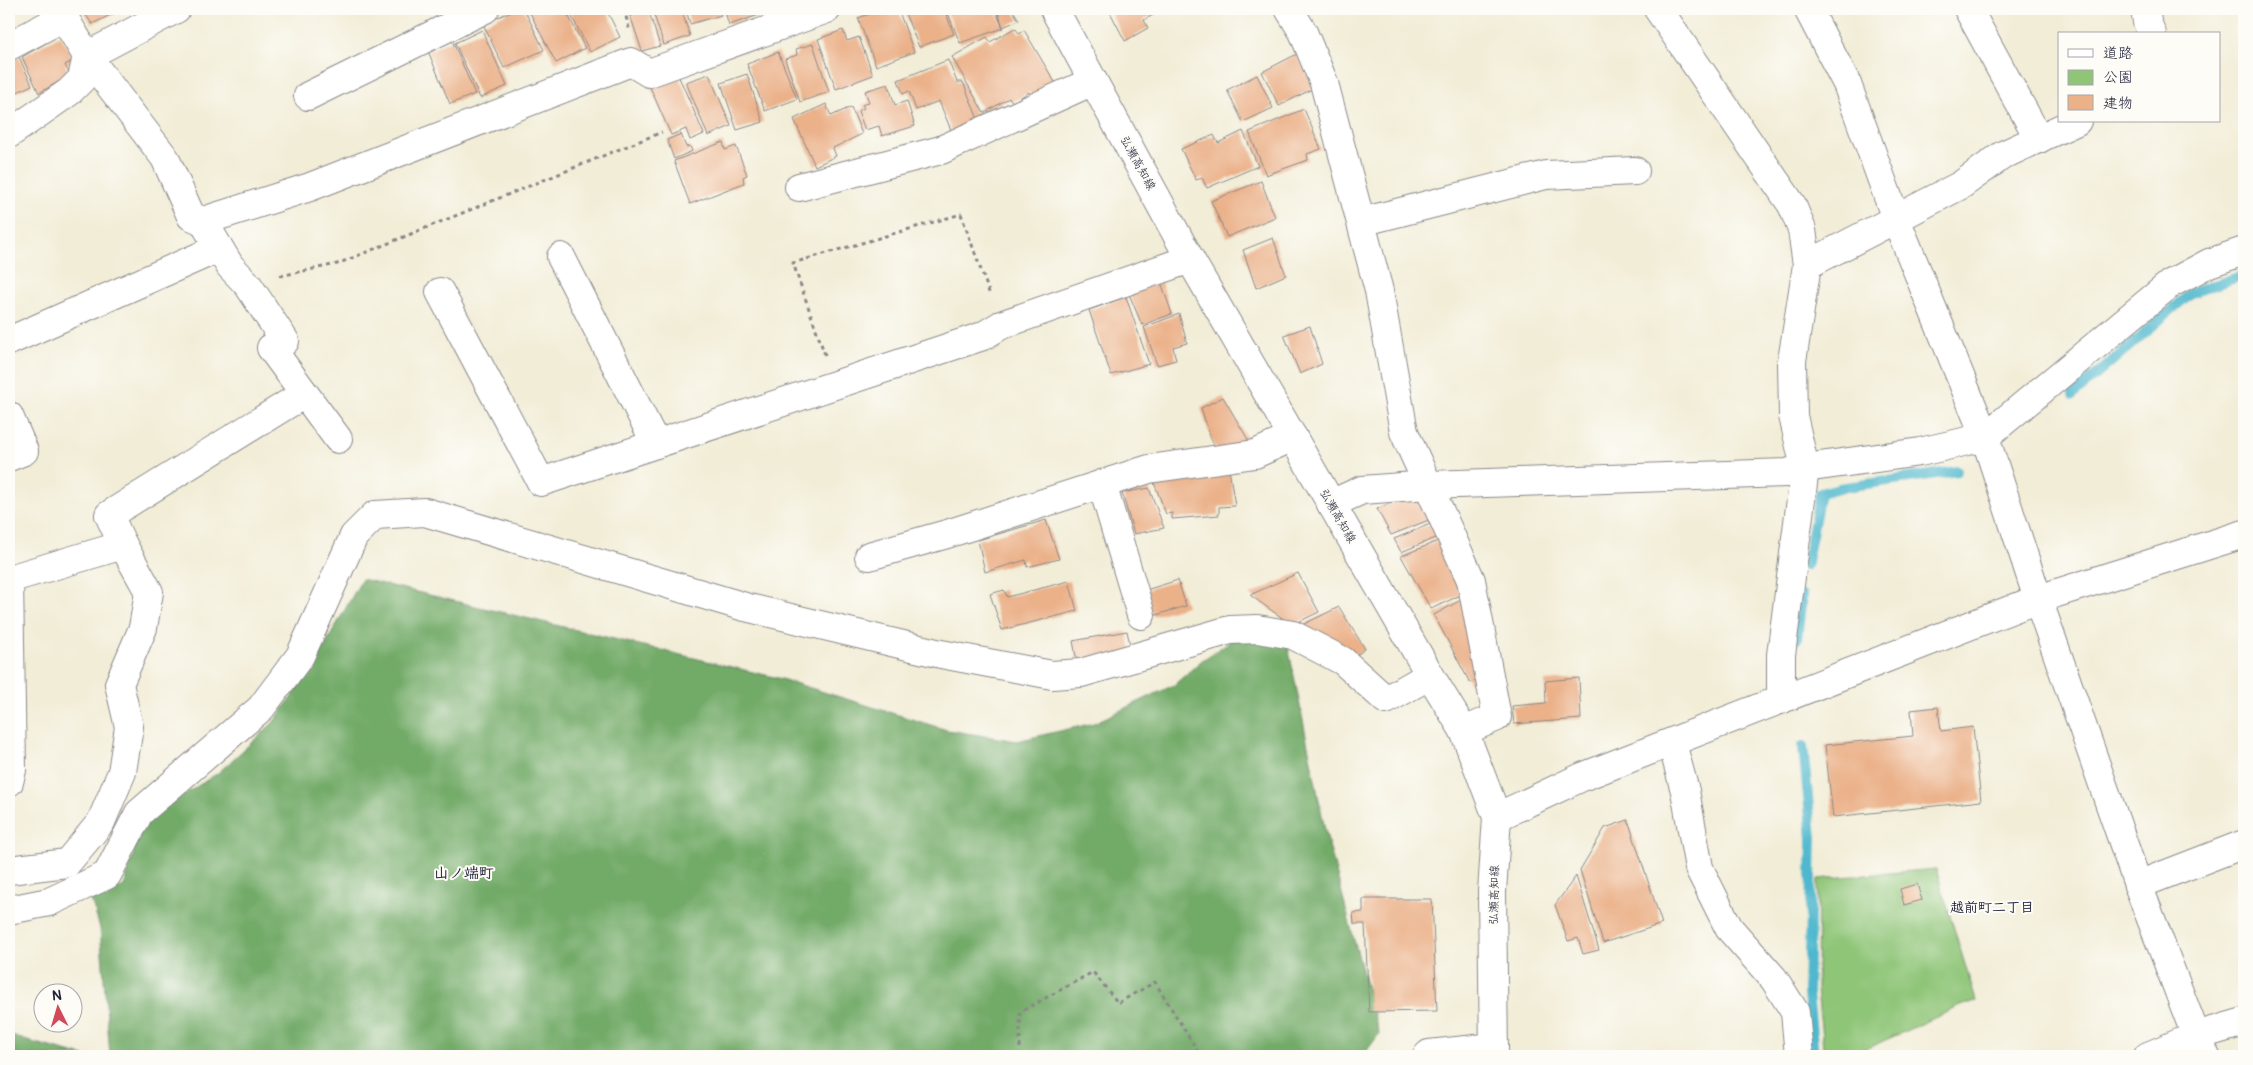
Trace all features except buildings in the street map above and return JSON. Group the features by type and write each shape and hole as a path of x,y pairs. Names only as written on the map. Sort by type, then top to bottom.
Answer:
{"street":[{"path":"9,134 69,92 82,79 87,56 176,9"},
{"path":"308,96 485,9"},
{"path":"203,221 310,187 631,62 649,73 827,9"},
{"name":"弘瀬高知線","path":"1054,9 1190,259 1464,731 1497,817 1492,892 1494,1052"},
{"path":"1289,9 1304,32 1324,83 1379,291 1404,432 1471,580 1496,717 1464,731"},
{"path":"1658,9 1792,204 1802,230 1807,264 1792,361 1793,416 1805,468 1781,655 1781,700"},
{"path":"1808,9 1847,84 1896,219 1985,437 2038,599 2138,886 2201,1046"},
{"path":"1968,9 2039,139"},
{"path":"2145,9 2151,32"},
{"path":"9,46 61,13 87,56 165,158 191,216 203,221 230,266 248,285 285,341 271,348 338,439"},
{"path":"799,187 941,150 1093,81"},
{"path":"1807,264 1961,185 2003,155 2075,122"},
{"path":"1361,222 1546,175 1635,171"},
{"path":"9,341 219,248"},
{"path":"1332,504 1362,490 1428,485 1787,473 1805,468 1920,452 1985,437 2170,284 2209,264 2244,251"},
{"path":"561,257 656,444"},
{"path":"440,292 541,482 983,336 1001,325 1190,259"},
{"path":"16,864 67,863 101,822 122,772 129,727 119,684 143,628 149,592 109,515 304,394"},
{"path":"9,416 24,451 9,457"},
{"path":"869,556 947,534 1149,469 1255,454 1293,437"},
{"path":"1102,484 1141,615"},
{"path":"9,910 49,902 107,875 139,813 261,708 289,671 300,656 354,536 375,515 425,512 745,607 941,654 1052,675 1081,673 1230,630 1257,629 1293,635 1343,661 1386,700 1430,675"},
{"path":"1497,817 1582,777 2038,599 2244,534"},
{"path":"9,782 12,770 9,579 123,545"},
{"path":"1672,743 1685,790 1698,868 1729,928 1774,979 1795,1012 1799,1056"},
{"path":"2138,886 2244,844"},
{"path":"2148,1056 2201,1046 2244,1022"},
{"path":"1428,1056 1428,1054 1494,1052"}],"path":[{"path":"248,285 264,279 337,264 662,132"},
{"path":"835,384 793,263 961,214 1001,325"},
{"path":"1020,1056 1020,1012 1093,972 1118,1003 1155,982 1196,1050 1194,1056"}],"green space":[{"path":"362,579 778,678 947,730 1017,741 1094,723 1174,685 1201,661 1236,637 1287,641 1325,830 1379,1034 1363,1056 110,1056 100,928 91,899 124,886 143,821 218,773 273,723 313,667"},
{"path":"1936,869 1976,1001 1850,1056 1824,1056 1817,990 1818,879"},
{"path":"9,1033 24,1040 84,1056 9,1056"}],"waterway":[{"path":"2073,395 2191,293 2244,275"},
{"path":"1806,566 1820,493 1839,488 1957,471"},
{"path":"1797,639 1802,595"},
{"path":"1803,746 1812,838 1808,993 1814,1056"}],"district":[{"name":"山ノ端町","path":"464,873"},
{"name":"越前町二丁目","path":"1992,907"}]}
